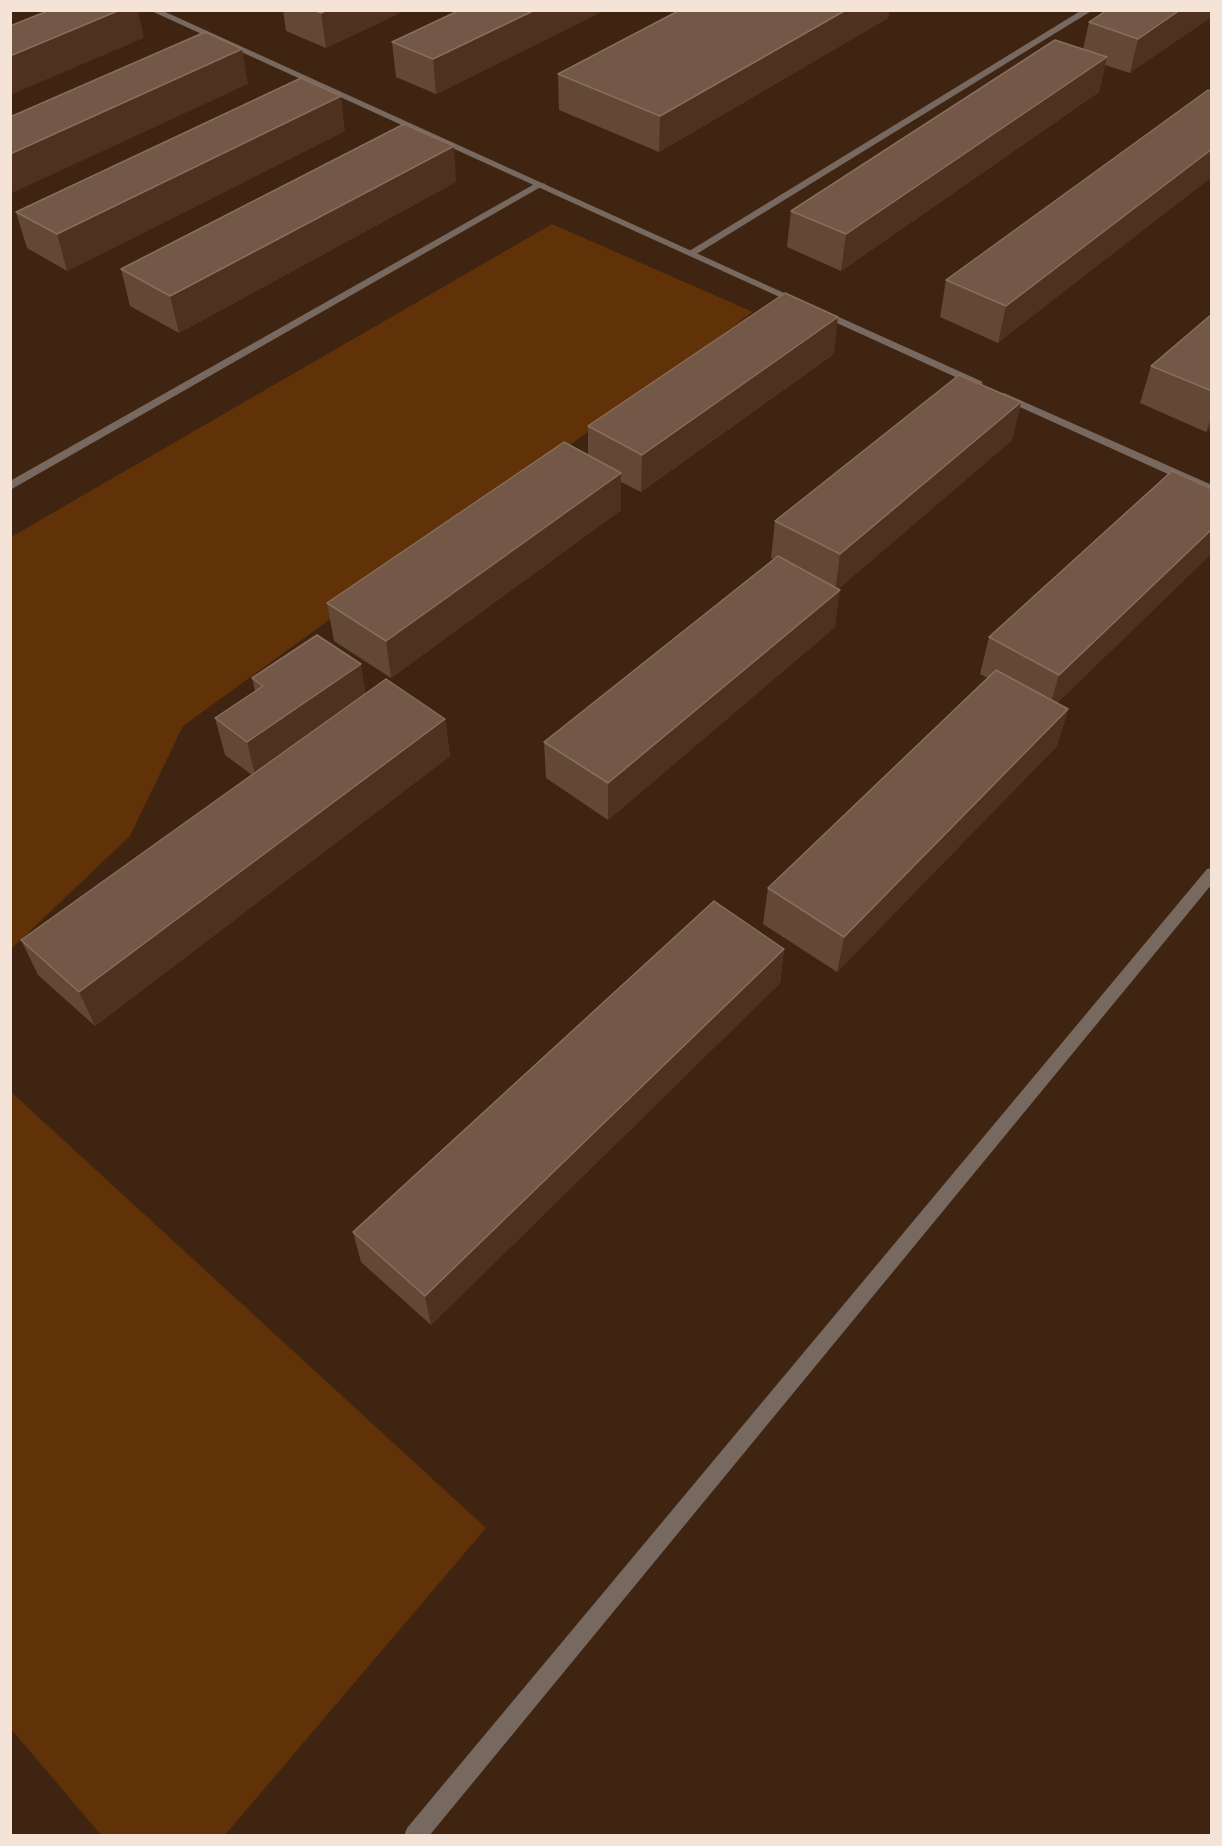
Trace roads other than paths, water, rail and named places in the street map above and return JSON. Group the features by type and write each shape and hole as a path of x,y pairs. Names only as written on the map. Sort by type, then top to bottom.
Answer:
{"street":[{"path":"153,10 984,386"},
{"path":"691,253 1089,10"},
{"path":"10,486 541,184"},
{"path":"995,391 1212,490"},
{"path":"415,1836 1212,873"}]}
